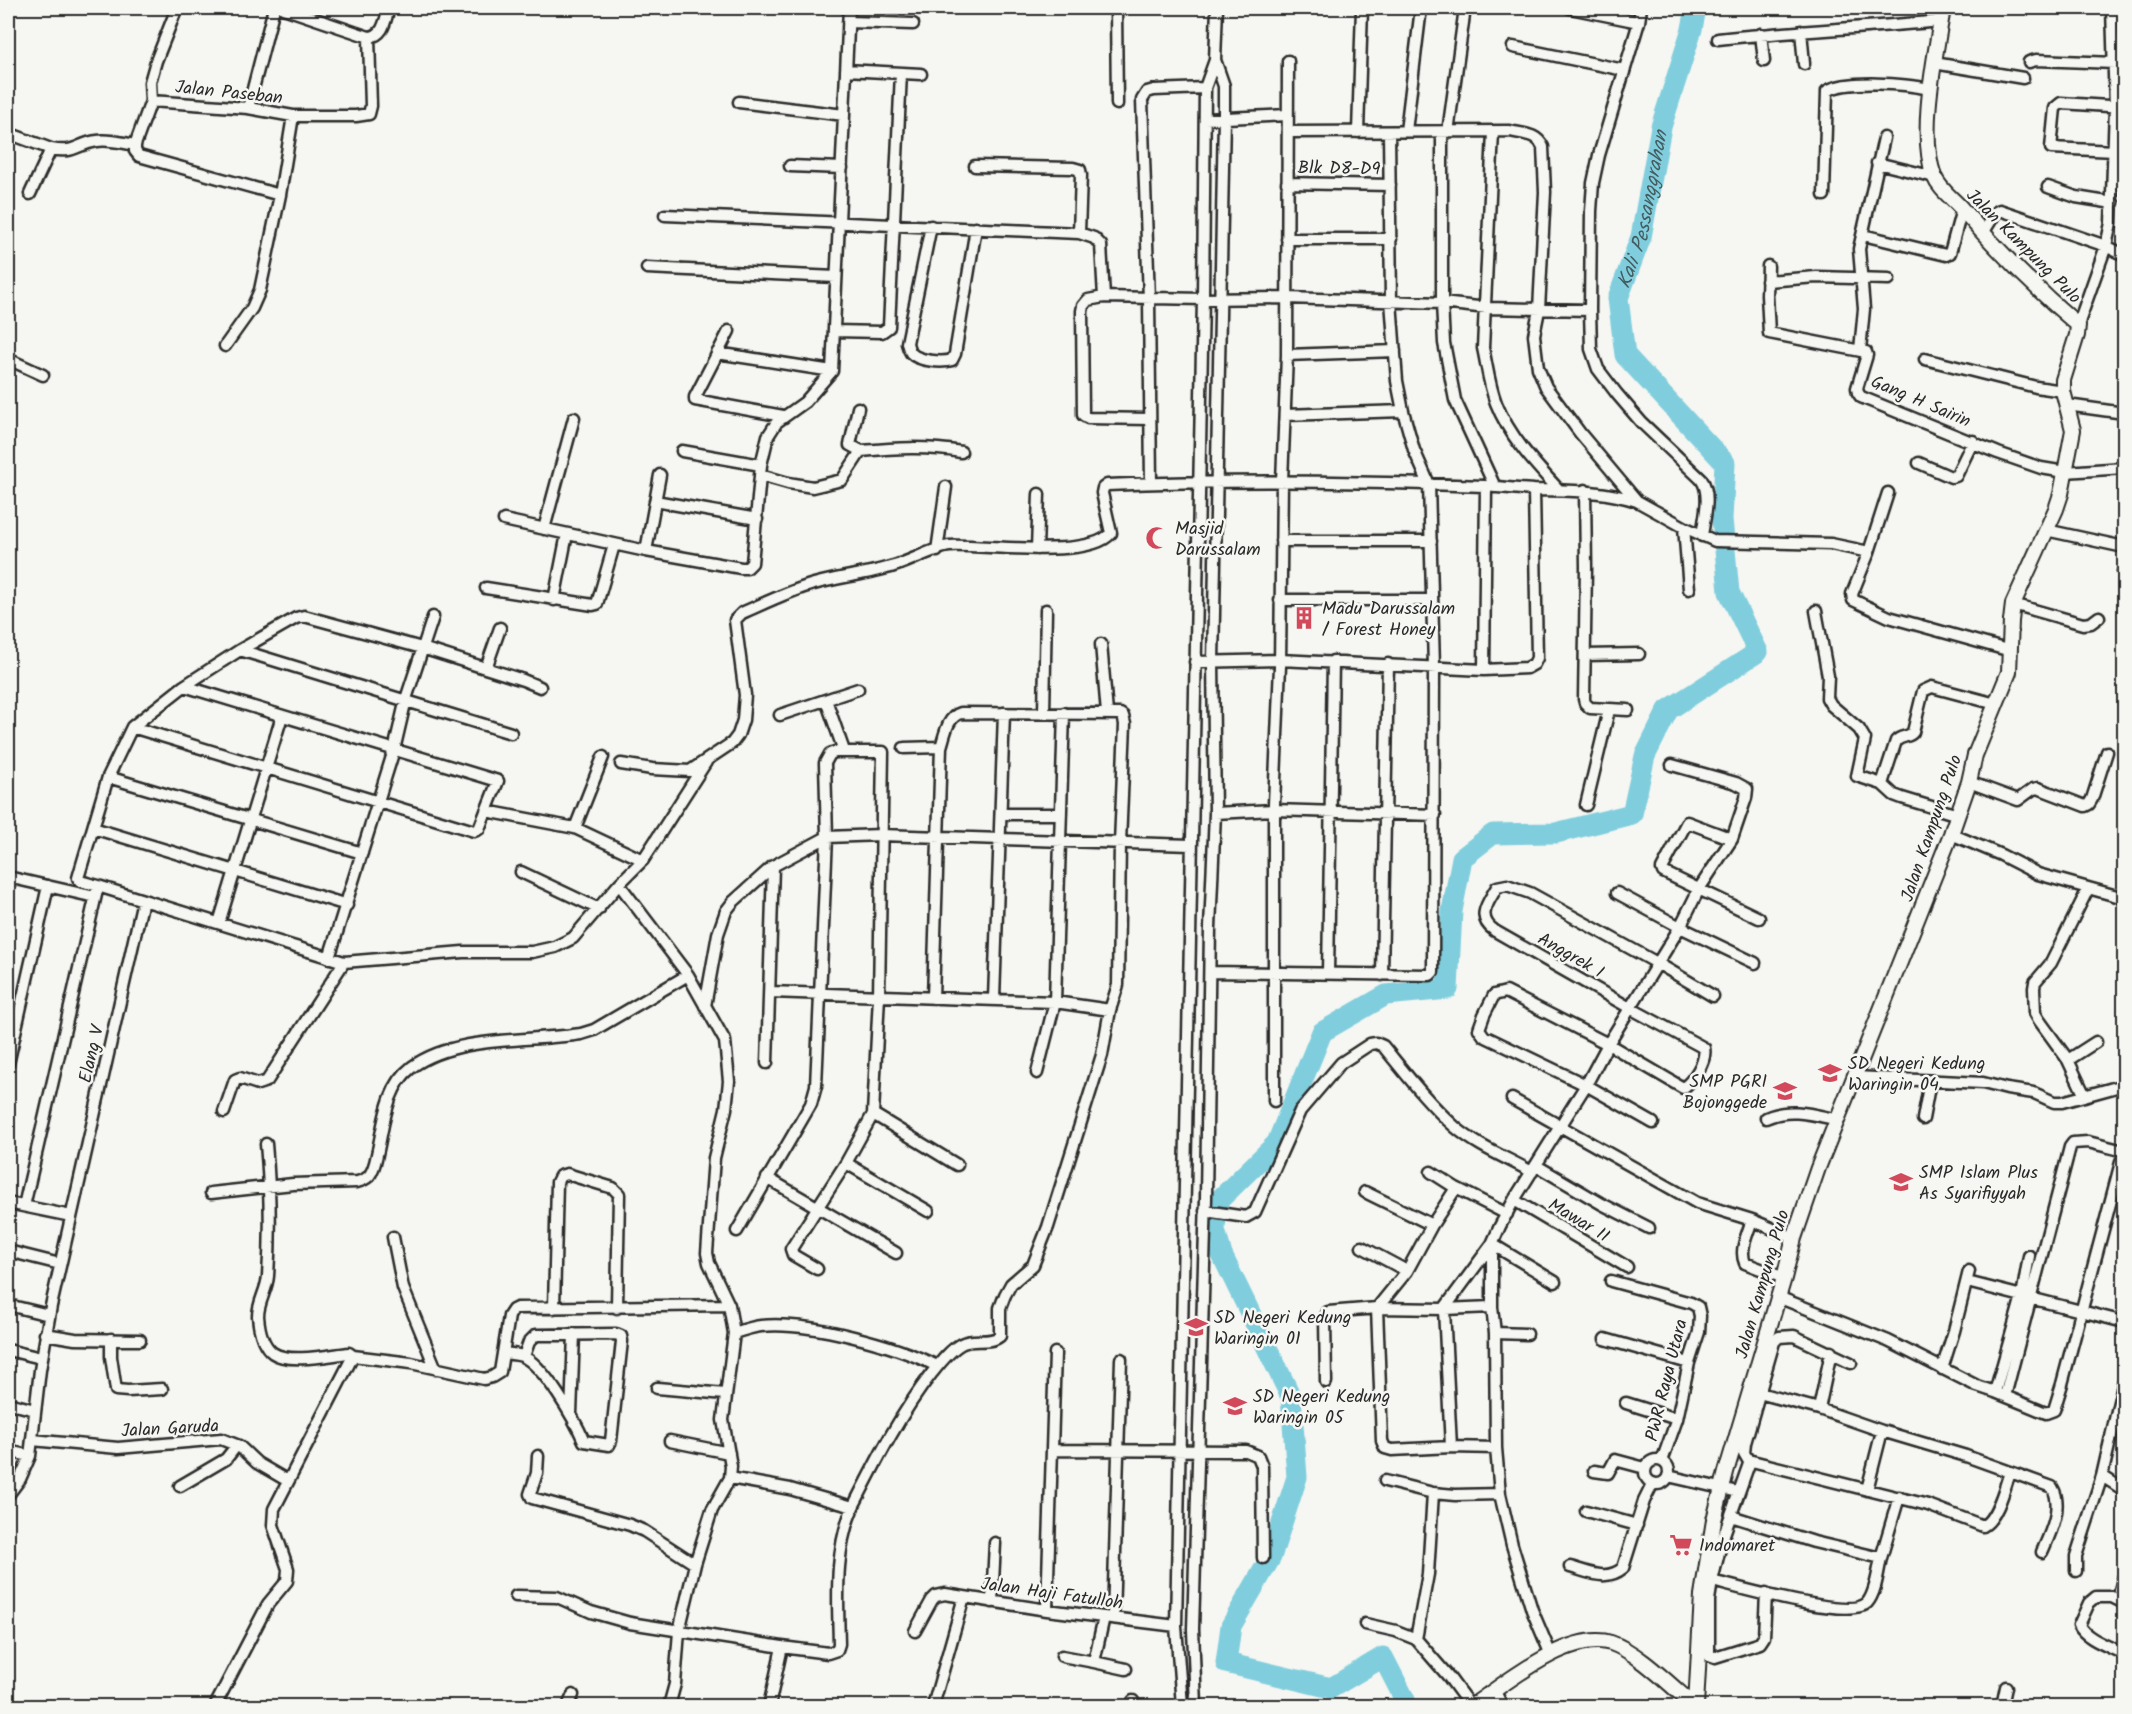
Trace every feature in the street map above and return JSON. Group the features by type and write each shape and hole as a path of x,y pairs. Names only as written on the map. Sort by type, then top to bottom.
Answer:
{"street":[{"path":"151,101 150,82 177,8"},
{"path":"248,108 274,8"},
{"path":"283,8 369,37 376,37 380,34 389,8"},
{"path":"504,520 614,545 741,568 747,568 752,563 761,470 771,428 783,416 805,402 832,371 849,8"},
{"path":"1116,8 1117,104"},
{"path":"1182,1707 1176,1626 1178,1452 1203,299 1205,88 1215,60 1217,8"},
{"path":"1358,132 1362,8"},
{"path":"1406,131 1421,8"},
{"path":"1466,8 1445,132 1442,303 1444,343 1455,400 1490,487 1484,670"},
{"path":"1570,8 1639,22"},
{"path":"1641,8 1593,183 1591,349 1598,369 1641,422 1706,486 1702,536"},
{"path":"2078,325 2106,246 2113,203 2120,107 2112,8"},
{"path":"1718,39 1942,14"},
{"name":"Jalan Kampung Pulo","path":"1696,1707 1702,1595 1708,1552 1722,1488 1794,1238 1810,1189 1951,834 1969,782 1975,755 2009,672 2013,604 2056,509 2073,430 2065,398 2066,367 2078,325 2025,277 1950,197 1935,177 1929,152 1930,89 1942,14"},
{"path":"848,22 913,24"},
{"path":"1801,31 1804,64"},
{"path":"1761,34 1764,61"},
{"name":"Jalan Paseban","path":"135,145 151,101 248,108 293,116 369,114 371,106 369,37"},
{"path":"1513,47 1624,70"},
{"path":"1196,1707 1193,1629 1199,1452 1212,1212 1206,1198 1210,928 1215,813 1213,662 1224,118 1224,87 1215,60"},
{"path":"2029,62 2036,60 2115,63"},
{"path":"1274,1101 1274,810 1280,660 1282,481 1286,415 1288,61"},
{"path":"1934,63 2023,78"},
{"path":"846,70 921,74"},
{"path":"834,331 882,332 889,327 901,73"},
{"path":"1824,195 1827,91 1851,84 1900,85 1930,89"},
{"path":"1151,483 1149,298 1142,100 1148,92 1154,90 1205,88"},
{"path":"739,102 844,115"},
{"path":"2115,151 2053,149 2050,145 2057,105 2061,103 2120,107"},
{"path":"1205,119 1287,115"},
{"name":"Jalan Paseban","path":"225,346 252,308 260,290 280,195 293,116"},
{"path":"1288,132 1510,131 1534,136 1541,141 1545,192 1539,310 1534,335 1538,369 1545,387 1637,501"},
{"path":"1211,972 1430,975 1433,972 1434,667 1429,484 1414,450 1397,381 1391,301 1389,132"},
{"path":"1493,132 1483,348 1496,403 1522,448 1558,489"},
{"path":"8,133 60,151 75,150 100,140 135,145 135,151 139,156 280,195"},
{"path":"1860,350 1864,309 1859,249 1884,138"},
{"path":"30,194 51,149"},
{"path":"1878,163 1935,177"},
{"path":"790,166 842,168"},
{"path":"975,166 1080,170 1082,174 1079,233"},
{"name":"Blk D8-D9","path":"1287,183 1390,185"},
{"path":"2048,187 2076,197 2113,203"},
{"path":"1863,236 1946,255 1950,253 1962,209"},
{"path":"1983,233 1996,212 2000,210 2106,246 2124,255"},
{"path":"665,215 1079,233 1094,238 1101,245 1104,297"},
{"path":"932,226 908,343 909,351 915,356 944,362 951,360 955,354 976,228"},
{"path":"1287,239 1391,239"},
{"name":"Gang H Sairin","path":"1768,267 1769,333 1866,352 1857,388 1861,397 2041,468 2065,472 2124,468"},
{"path":"647,268 836,276"},
{"path":"1767,281 1816,278 1889,279"},
{"path":"1150,419 1088,418 1083,415 1083,306 1088,300 1104,297 1287,298 1442,303 1486,308 1590,310"},
{"path":"729,331 695,400 783,416"},
{"path":"1287,355 1395,351"},
{"path":"717,353 832,371"},
{"path":"8,359 43,375"},
{"path":"1925,359 2124,412"},
{"path":"858,408 850,445 861,451 896,447 940,448 961,452"},
{"path":"1286,415 1403,411"},
{"path":"544,529 574,418"},
{"path":"1919,463 1954,477 1973,441"},
{"path":"682,451 761,470 788,483 813,487 842,480 861,451"},
{"path":"646,551 660,475"},
{"path":"621,764 652,769 690,771 732,743 738,735 743,720 745,695 735,620 742,613 812,585 883,570 948,546 1037,549 1095,542 1108,537 1111,529 1103,488 1107,485 1282,481 1585,490 1613,494 1637,501 1715,541 1830,544 1869,552"},
{"path":"937,551 946,487"},
{"path":"1195,662 1280,660 1484,670 1527,668 1534,664 1537,658 1534,490"},
{"path":"1585,490 1585,703 1590,708 1628,710"},
{"path":"1888,493 1869,552 1852,594 1853,600 1889,617 2011,651"},
{"path":"1037,549 1039,494"},
{"path":"655,501 757,519"},
{"path":"1684,527 1689,589"},
{"path":"2046,530 2124,547"},
{"path":"555,600 567,534"},
{"path":"1281,541 1431,541"},
{"path":"486,588 555,600 597,604 614,545"},
{"path":"2124,568 2124,577"},
{"path":"1280,600 1431,600"},
{"path":"2013,604 2084,624 2091,623 2099,617"},
{"path":"1044,713 1046,610"},
{"path":"1816,611 1828,676 1827,698 1831,705 1859,729 1865,738 1857,776 1882,784 1894,795 1958,815"},
{"path":"96,891 78,878 108,777 132,727 184,686 296,618 304,616 422,648 540,687"},
{"path":"329,958 394,750 406,699 433,617"},
{"path":"486,668 500,628"},
{"path":"1101,644 1107,713"},
{"path":"240,650 512,733"},
{"path":"1585,655 1640,654"},
{"path":"1328,974 1333,661"},
{"path":"1382,975 1388,664"},
{"path":"132,727 474,831 479,829 498,781 184,686"},
{"path":"1882,784 1896,741 1913,732 1923,691 1926,688 1932,687 1996,704"},
{"path":"780,715 858,689"},
{"path":"826,700 844,751"},
{"path":"1586,805 1609,710"},
{"path":"994,999 1004,713"},
{"path":"1037,1073 1055,1002 1064,713"},
{"path":"516,1596 557,1597 618,1620 679,1631 828,1653 837,1650 839,1644 838,1562 853,1507 896,1425 937,1366 962,1343 996,1340 1000,1336 1000,1308 1011,1284 1033,1265 1048,1227 1102,1055 1120,972 1120,843 1125,724 1120,714 957,714 951,720 941,747 933,998"},
{"path":"219,923 282,716"},
{"path":"904,748 941,747"},
{"path":"737,1231 814,1096 821,994 826,837 825,763 830,754 844,751 883,752 879,996 873,1114 846,1163 791,1250 793,1255 817,1269"},
{"path":"1969,782 2018,800 2038,788 2085,806 2092,799 2107,752"},
{"path":"574,828 603,757"},
{"path":"8,877 48,886 96,891 143,900 344,962 464,952 532,952 555,947 573,938 619,884 643,860 706,762"},
{"path":"1451,1447 1444,1309 1492,1244 1514,1200 1680,927 1699,889 1732,839 1746,798 1747,789 1742,785 1672,765"},
{"path":"108,777 362,854"},
{"path":"1215,813 1274,810 1435,815"},
{"path":"486,811 574,828 643,860"},
{"path":"1001,814 1061,814"},
{"path":"1732,839 1682,821 1662,869 1759,918"},
{"path":"93,828 347,905"},
{"path":"1951,834 2001,855 2024,868 2088,890 2124,898"},
{"path":"705,1006 721,922 733,902 773,866 826,837 881,835 1191,845"},
{"path":"767,1063 773,866"},
{"path":"521,872 598,909"},
{"path":"619,884 688,975 725,1041 728,1058 727,1100 714,1158 707,1253 709,1263 729,1305 734,1333 723,1420 731,1466 730,1478 712,1510 695,1564 679,1631 674,1691 669,1707"},
{"name":"Anggrek I","path":"1608,1044 1683,1088 1689,1084 1705,1056 1704,1048 1487,925 1484,918 1485,909 1497,887 1507,885 1530,893 1657,963"},
{"path":"8,1064 48,886"},
{"path":"2085,1096 2068,1060 2035,1013 2034,988 2035,982 2051,963 2088,890"},
{"path":"24,1206 96,891"},
{"path":"1617,893 1680,927 1755,963"},
{"name":"Elang V","path":"8,1495 20,1479 30,1456 45,1334 143,900"},
{"path":"1189,929 1210,928"},
{"path":"225,1113 235,1080 240,1078 258,1084 267,1082 344,962"},
{"path":"1657,963 1713,996"},
{"path":"210,1193 270,1186 357,1182 369,1176 374,1168 390,1098 403,1074 429,1058 477,1044 581,1034 594,1030 688,975"},
{"path":"770,992 1055,1002 1110,1010"},
{"path":"1608,1044 1506,992 1494,995 1479,1029 1484,1036 1586,1085 1653,1123"},
{"path":"1212,1212 1246,1217 1255,1212 1300,1111 1341,1063 1376,1042 1383,1046 1456,1128 1474,1140 1649,1228"},
{"path":"2068,1060 2096,1042"},
{"path":"1187,1050 1209,1050"},
{"path":"1854,1077 1983,1083 2034,1093 2054,1102 2062,1102 2124,1085"},
{"path":"1923,1119 1930,1081"},
{"path":"1512,1099 1697,1203 1752,1220 1794,1238"},
{"path":"1766,1118 1787,1112 1799,1112 1839,1120"},
{"path":"873,1114 957,1165"},
{"path":"1778,1297 1888,1341 1977,1386 2046,1413 2054,1410 2124,1151 2088,1142 2073,1143 2070,1148 2000,1394"},
{"path":"266,1144 270,1186 268,1278 258,1310 264,1342 274,1354 289,1358 349,1353 353,1356 436,1369 479,1379 488,1378 500,1372 513,1310 729,1305"},
{"path":"846,1163 928,1211"},
{"path":"1431,1172 1456,1188 1507,1214"},
{"path":"555,1308 557,1182 560,1176 567,1174 613,1188 619,1194 617,1308"},
{"path":"767,1178 896,1253"},
{"path":"1456,1188 1432,1225 1407,1271 1377,1308 1382,1441 1384,1448 1392,1450 1451,1447 1496,1448"},
{"path":"1365,1192 1432,1225"},
{"path":"1184,1198 1206,1198"},
{"name":"Mawar II","path":"1514,1200 1627,1267"},
{"path":"8,1203 71,1216"},
{"path":"1752,1220 1743,1249 1742,1256 1745,1263 1784,1278"},
{"path":"393,1237 403,1288 436,1369"},
{"path":"1492,1244 1555,1282"},
{"path":"1492,1244 1496,1448 1500,1494 1512,1545 1532,1610 1551,1655"},
{"path":"1362,1247 1407,1271"},
{"path":"8,1251 60,1264"},
{"path":"2027,1297 2029,1256"},
{"path":"1942,1369 1968,1276 2027,1297 2124,1322"},
{"name":"PWR Raya Utara","path":"1611,1281 1691,1302 1698,1307 1699,1332 1689,1363 1677,1419 1662,1461"},
{"path":"8,1305 49,1315"},
{"path":"1326,1382 1326,1314 1333,1310 1492,1307"},
{"path":"734,1333 761,1326 815,1329 900,1350 937,1366"},
{"path":"1495,1333 1527,1334"},
{"path":"45,1334 75,1339 140,1340"},
{"path":"571,1414 574,1334"},
{"path":"503,1353 524,1356 556,1390 571,1414 584,1442 609,1445 621,1336 616,1334 536,1335 529,1342 524,1356"},
{"path":"1851,1363 1794,1336 1779,1338 1774,1342 1745,1443 1744,1453 1750,1461 1928,1504 1983,1526 1994,1516 2010,1472"},
{"path":"111,1339 116,1390 162,1389"},
{"path":"1605,1339 1689,1363"},
{"path":"8,1350 42,1358"},
{"path":"1819,1409 1831,1352"},
{"path":"1047,1610 1054,1353"},
{"path":"215,1707 268,1604 287,1581 288,1569 275,1533 272,1517 274,1509 353,1356"},
{"path":"1094,1662 1108,1618 1121,1359"},
{"path":"2076,1571 2076,1556 2102,1476 2124,1380"},
{"path":"657,1388 725,1394"},
{"path":"1759,1393 1819,1409 2045,1483 2054,1490 2056,1505 2055,1518 2042,1552"},
{"path":"8,1403 35,1410"},
{"path":"1626,1403 1677,1419"},
{"path":"1867,1490 1882,1431"},
{"name":"Jalan Garuda","path":"32,1440 118,1448 211,1439 221,1439 237,1445 226,1459 180,1486"},
{"path":"670,1441 729,1453"},
{"path":"237,1445 257,1463 288,1481"},
{"path":"8,1450 30,1456"},
{"path":"1052,1450 1246,1451 1258,1456 1261,1460 1263,1558"},
{"path":"538,1456 537,1473 531,1497 630,1525 695,1564"},
{"path":"1594,1471 1608,1473 1615,1460 1645,1468"},
{"path":"1651,1461 1662,1461 1668,1467 1668,1476 1662,1483 1653,1483 1648,1480 1645,1468 1651,1461"},
{"path":"1750,1461 1722,1540 1712,1581 1709,1600 1708,1652 1712,1657 1760,1643 1764,1637 1766,1593"},
{"path":"1668,1476 1738,1492"},
{"path":"2102,1476 2124,1490"},
{"path":"730,1478 790,1489 853,1507"},
{"path":"1385,1481 1455,1495 1500,1494"},
{"path":"1570,1567 1604,1576 1615,1575 1623,1568 1644,1501 1653,1483"},
{"path":"1416,1639 1428,1575 1433,1492"},
{"path":"1712,1581 1821,1606 1844,1609 1859,1607 1866,1603 1872,1594 1899,1497"},
{"path":"1586,1511 1637,1525"},
{"path":"1731,1516 1814,1542 1881,1558"},
{"path":"992,1602 995,1543"},
{"path":"2120,1590 2124,1576"},
{"path":"915,1631 936,1596 945,1594 964,1598"},
{"path":"2124,1603 2112,1597 2096,1597 2089,1603 2079,1625 2091,1636 2124,1654"},
{"name":"Jalan Haji Fatulloh","path":"933,1707 964,1598 1176,1626"},
{"path":"1365,1624 1396,1631 1416,1639 1471,1707 1551,1655 1586,1641 1601,1641 1612,1643 1630,1653 1696,1707"},
{"path":"768,1707 782,1647"},
{"path":"1062,1656 1126,1669"},
{"path":"2002,1707 2006,1687"},
{"path":"1495,1691 1502,1707"},
{"path":"568,1707 573,1695"}],"waterway":[{"name":"Kali Pessanggrahan","path":"1404,1706 1405,1700 1383,1657 1331,1688 1226,1663 1231,1626 1271,1557 1297,1477 1291,1397 1222,1255 1215,1230 1217,1202 1277,1143 1322,1032 1386,995 1448,989 1452,911 1462,858 1493,834 1556,833 1632,814 1645,756 1668,710 1758,652 1729,592 1722,519 1725,463 1625,355 1618,298 1641,237 1661,127 1692,29 1696,8"}],"place":[{"name":"Masjid Darussalam","path":"1157,538"},
{"name":"Madu Darussalam / Forest Honey","path":"1304,618"},
{"name":"SD Negeri Kedung Waringin 04","path":"1830,1073"},
{"name":"SMP PGRI Bojonggede","path":"1785,1091"},
{"name":"SMP Islam Plus As Syarifiyyah","path":"1901,1182"},
{"name":"SD Negeri Kedung Waringin 01","path":"1196,1327"},
{"name":"SD Negeri Kedung Waringin 05","path":"1235,1406"},
{"name":"Indomaret","path":"1681,1545"}]}
